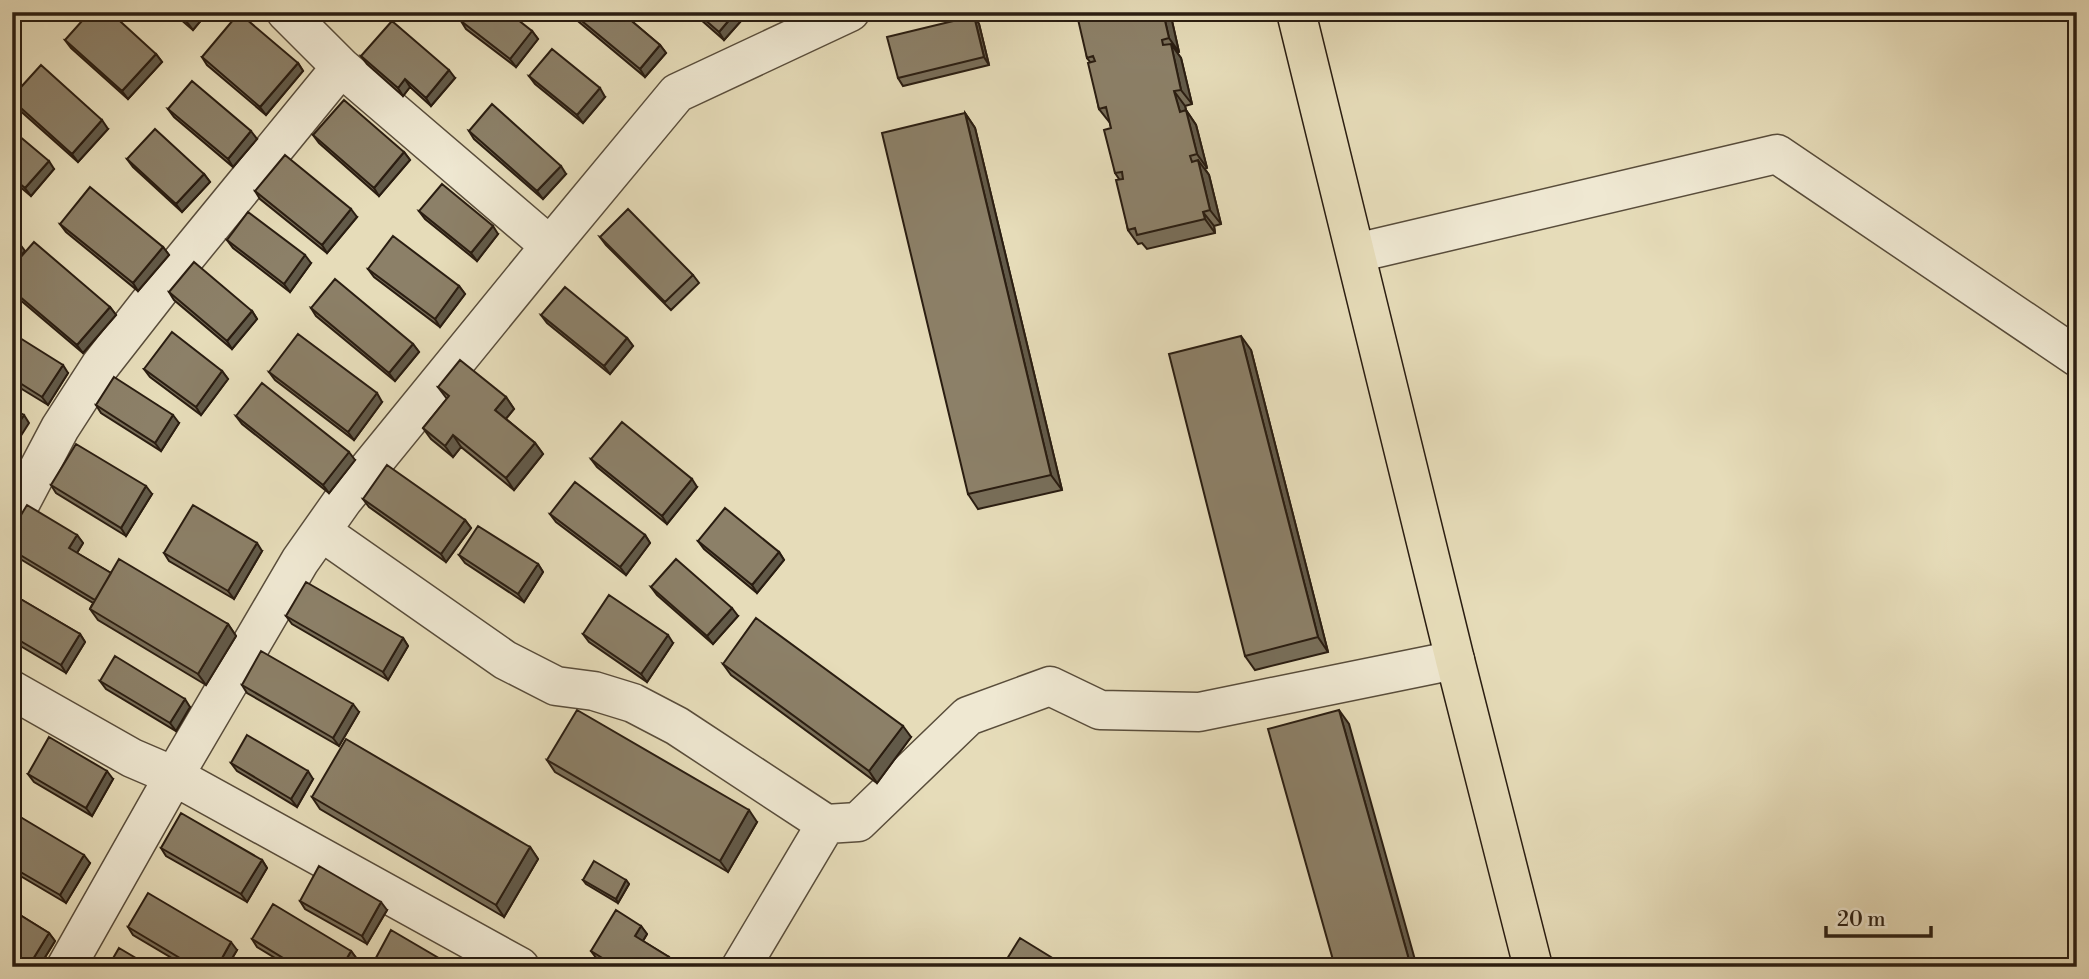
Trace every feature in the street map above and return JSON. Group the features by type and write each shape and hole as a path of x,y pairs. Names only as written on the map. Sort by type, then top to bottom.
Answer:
{"main road":[{"path":"1296,12 1533,967"}],"street":[{"path":"286,12 341,67 550,246"},
{"path":"66,967 300,561 343,500 550,246 677,93 850,12"},
{"path":"12,519 60,428 100,366 341,67"},
{"path":"1356,253 1777,154 2077,357"},
{"path":"321,532 505,660 556,686 594,691 633,703 677,726 826,824 858,822 968,716 1050,686 1100,710 1199,712 1455,660"},
{"path":"12,690 132,758 174,776 520,967"},
{"path":"741,967 826,824"}],"building":[{"path":"90,12 110,12 156,54 122,91 65,40"},
{"path":"175,12 195,12 187,22"},
{"path":"467,12 508,12 532,31 510,59 461,21"},
{"path":"571,12 621,12 660,45 640,69"},
{"path":"696,12 736,12 719,32"},
{"path":"1083,12 1163,12 1169,38 1162,40 1163,45 1171,44 1181,90 1174,91 1180,112 1186,110 1197,154 1190,156 1192,162 1198,160 1210,210 1203,212 1205,219 1137,235 1135,228 1128,230 1116,180 1123,179 1122,172 1115,173 1104,130 1111,128 1106,107 1099,109 1088,63 1095,61 1093,56 1087,58 1077,15"},
{"path":"239,13 298,63 260,107 202,57"},
{"path":"974,16 984,57 898,78 887,37"},
{"path":"392,21 449,70 426,98 405,79 398,88 361,56"},
{"path":"552,49 600,88 577,115 529,76"},
{"path":"41,65 102,120 72,154 12,100"},
{"path":"192,81 251,131 228,159 168,109"},
{"path":"344,100 404,152 374,188 313,135"},
{"path":"492,104 561,166 537,191 469,131"},
{"path":"965,113 1051,475 968,494 882,133"},
{"path":"155,129 204,174 176,204 127,159"},
{"path":"12,130 49,161 25,188 12,177"},
{"path":"285,155 351,209 322,245 255,191"},
{"path":"442,184 493,226 471,253 419,211"},
{"path":"90,187 163,247 133,283 60,224"},
{"path":"628,209 693,275 665,302 600,237"},
{"path":"248,212 305,255 284,284 227,240"},
{"path":"393,236 459,286 435,319 368,269"},
{"path":"12,237 19,243 12,251"},
{"path":"34,242 110,307 77,345 12,290 12,267"},
{"path":"194,262 252,311 227,341 169,292"},
{"path":"335,279 413,344 389,373 311,308"},
{"path":"565,287 627,338 604,366 541,315"},
{"path":"172,332 222,371 196,407 144,369"},
{"path":"12,333 63,365 42,397 12,378"},
{"path":"298,334 377,393 348,432 269,372"},
{"path":"1241,336 1318,637 1245,656 1169,354"},
{"path":"460,360 506,397 495,410 535,443 506,478 453,435 445,446 423,428 449,396 438,387"},
{"path":"114,377 173,415 155,443 96,405"},
{"path":"262,383 349,452 323,485 236,416"},
{"path":"12,408 24,415 12,433"},
{"path":"622,422 692,479 662,516 591,459"},
{"path":"76,444 146,486 121,528 51,485"},
{"path":"387,465 465,520 441,554 363,499"},
{"path":"575,482 645,535 620,567 550,514"},
{"path":"27,505 77,535 69,548 111,573 95,600 12,550 12,530"},
{"path":"193,505 257,543 228,591 164,553"},
{"path":"725,508 779,552 752,585 698,541"},
{"path":"478,526 538,564 518,594 459,555"},
{"path":"119,559 228,624 198,674 90,609"},
{"path":"676,559 732,608 707,636 651,587"},
{"path":"306,582 403,638 383,672 286,616"},
{"path":"12,594 80,634 61,665 12,636"},
{"path":"609,595 668,635 641,674 583,634"},
{"path":"756,618 903,726 869,771 723,664"},
{"path":"261,651 353,704 333,738 242,685"},
{"path":"115,656 185,699 170,723 100,681"},
{"path":"577,710 749,810 720,861 547,760"},
{"path":"1339,710 1411,967 1335,967 1268,729"},
{"path":"247,735 308,771 291,799 231,763"},
{"path":"49,737 107,771 86,808 28,774"},
{"path":"346,739 530,847 496,905 312,797"},
{"path":"12,812 84,855 60,895 12,867"},
{"path":"181,813 262,860 241,894 161,848"},
{"path":"594,861 626,880 616,899 583,880"},
{"path":"319,866 381,902 362,936 300,901"},
{"path":"148,893 231,942 217,967 195,967 128,927"},
{"path":"273,904 351,951 342,967 298,967 252,939"},
{"path":"12,910 49,933 30,964 12,953"},
{"path":"616,910 641,926 635,936 669,957 663,967 617,967 591,951"},
{"path":"391,930 454,967 371,967"},
{"path":"1020,938 1067,967 1002,967"},
{"path":"119,948 151,967 108,967"}]}
